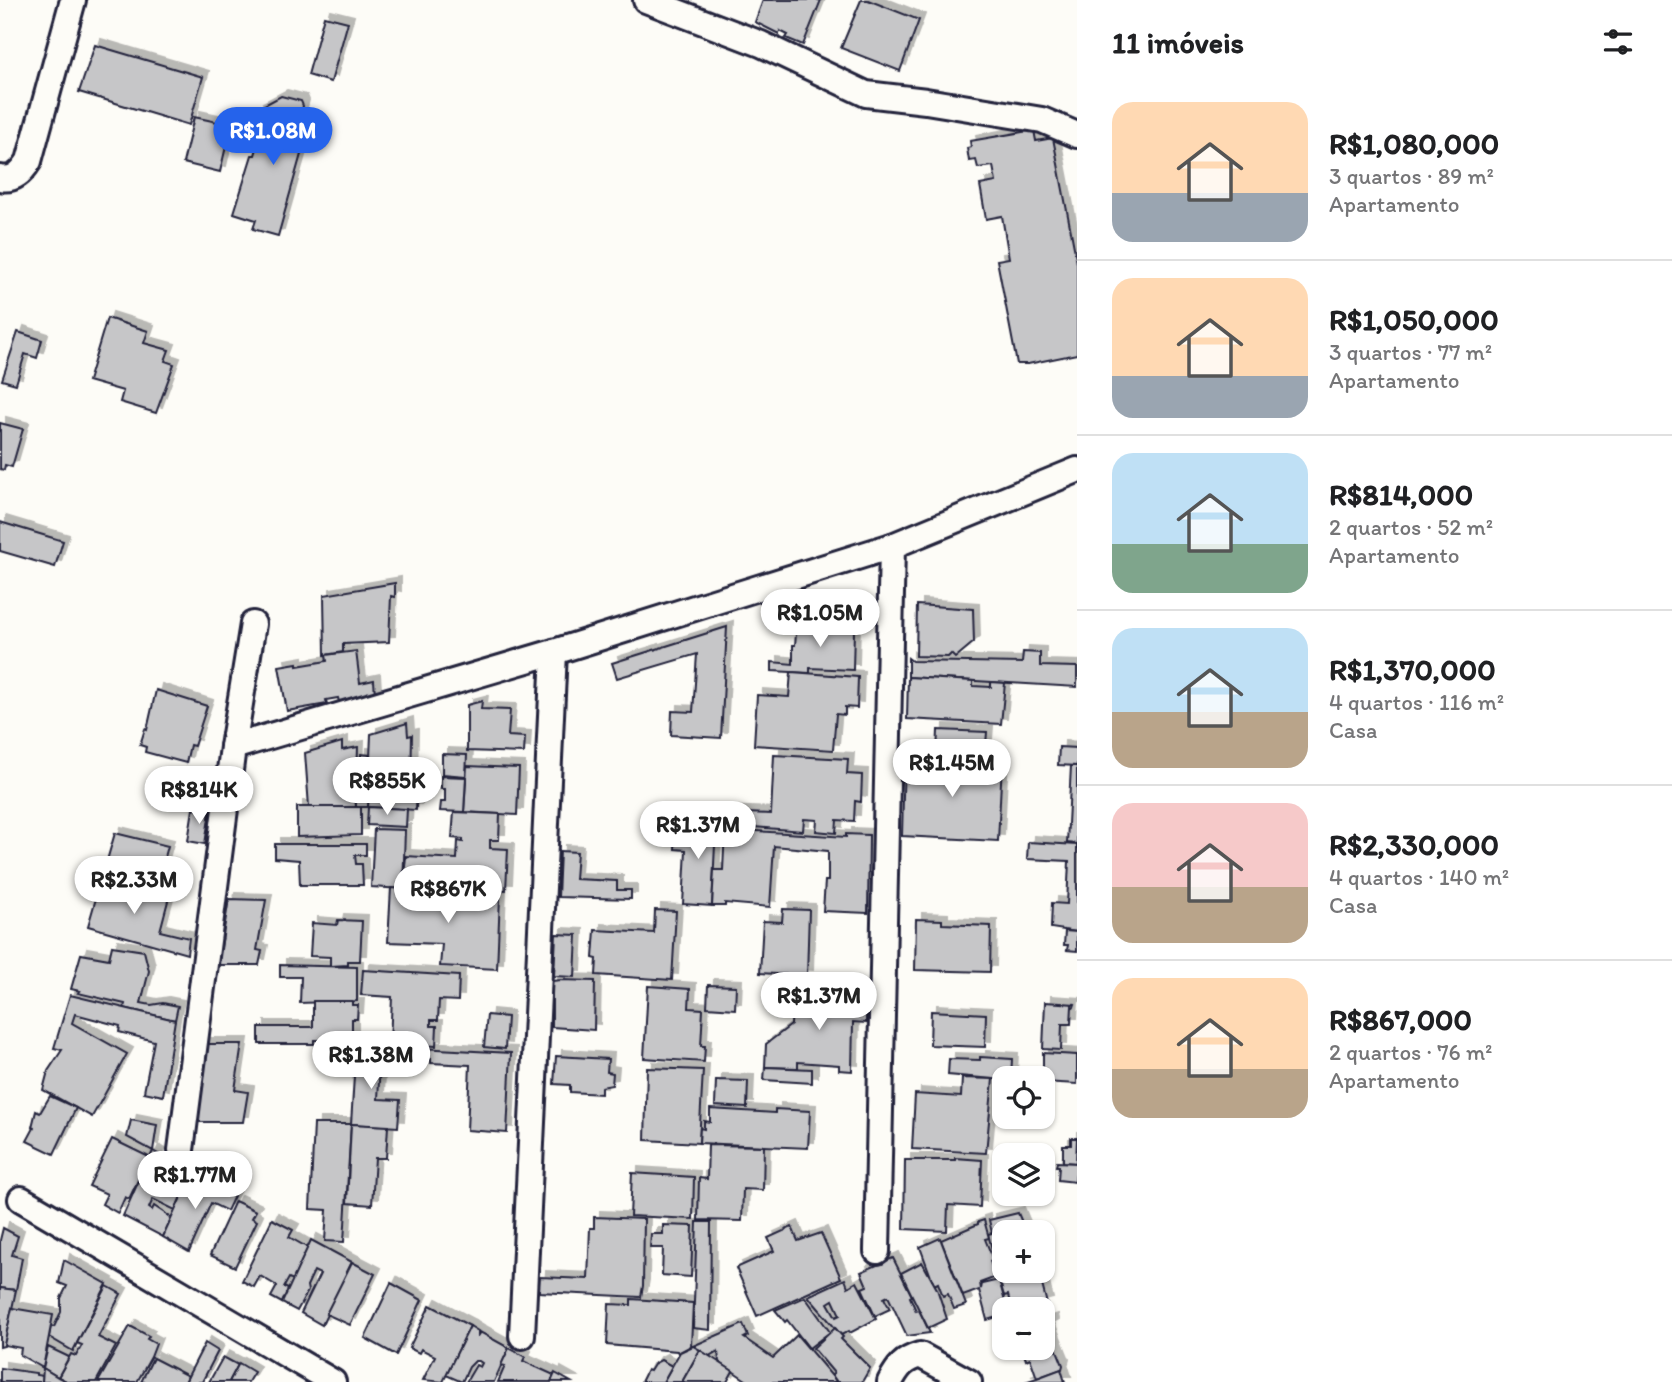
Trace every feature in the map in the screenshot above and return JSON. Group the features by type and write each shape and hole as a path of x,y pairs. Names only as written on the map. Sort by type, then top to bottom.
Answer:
{"street":[{"path":"0,178 6,179 20,174 29,161 73,0"},
{"path":"646,0 761,44 866,94 1042,120 1077,135"},
{"path":"233,747 554,652 891,546 1077,470"},
{"path":"877,1251 891,546"},
{"path":"181,1150 233,747 253,624"},
{"path":"522,1336 554,652"},
{"path":"21,1199 333,1382"},
{"path":"890,1382 906,1359 920,1356 969,1382"}],"building":[{"path":"763,0 821,0 803,45 786,38 788,35 780,31 779,34 755,22"},
{"path":"861,0 868,0 919,20 900,71 841,48"},
{"path":"324,16 348,22 331,82 308,75"},
{"path":"95,45 203,77 189,125 79,92"},
{"path":"281,96 301,101 303,106 295,136 305,140 278,236 253,229 256,220 234,213 252,155 255,155 258,145 275,135 276,130 267,128 257,109"},
{"path":"194,117 231,125 220,172 183,163"},
{"path":"1034,130 1036,141 1053,138 1077,263 1077,354 1017,364 997,260 1009,258 1002,216 986,219 980,185 996,182 993,166 978,168 976,160 969,161 967,148 971,147 970,141"},
{"path":"107,318 148,331 144,343 169,350 165,361 174,364 156,413 120,402 123,391 88,381"},
{"path":"18,332 42,340 37,358 25,354 16,384 2,380"},
{"path":"0,423 23,429 12,467 5,465 4,470 0,469"},
{"path":"0,522 63,541 55,567 0,551"},
{"path":"395,583 395,597 391,596 389,642 343,644 343,652 325,655 324,595"},
{"path":"917,605 973,609 974,642 955,658 951,654 948,657 916,656"},
{"path":"797,623 835,625 835,629 854,630 853,670 810,668 810,673 772,671 772,662 793,664"},
{"path":"727,627 721,738 671,735 672,711 693,712 697,654 617,678 612,663"},
{"path":"356,651 360,683 374,680 375,695 340,706 338,698 326,700 327,704 287,711 279,666 327,661 326,655"},
{"path":"1023,652 1040,653 1040,666 1077,667 1077,687 908,677 908,658 912,661 1022,663"},
{"path":"791,672 858,677 857,708 845,707 845,715 836,714 833,750 754,745 757,695 789,697"},
{"path":"908,677 973,681 973,686 991,687 991,682 1005,683 1001,724 907,719"},
{"path":"156,690 207,706 194,746 190,745 186,763 145,752 146,747 140,745 145,729 147,730"},
{"path":"482,701 481,709 510,710 508,736 525,737 524,753 467,751 467,705"},
{"path":"407,723 408,736 412,735 411,787 417,788 416,810 368,807 371,734"},
{"path":"938,730 987,732 986,745 980,745 979,757 937,755"},
{"path":"342,742 342,750 358,747 356,807 309,807 305,753"},
{"path":"1059,747 1077,748 1077,766 1058,765"},
{"path":"361,754 370,755 368,807 356,807 355,778 360,776"},
{"path":"442,754 467,755 466,776 442,774"},
{"path":"774,755 848,759 847,774 862,775 861,802 855,801 854,821 837,820 836,833 816,831 817,820 804,819 803,831 716,824 717,812 771,814"},
{"path":"904,757 1002,762 998,841 902,836"},
{"path":"467,766 519,768 517,815 464,812"},
{"path":"1071,766 1077,766 1077,844 1067,843"},
{"path":"441,776 466,777 464,812 440,811 441,802 445,802"},
{"path":"297,807 361,807 361,835 297,837"},
{"path":"368,807 407,809 406,827 367,825"},
{"path":"193,809 210,811 205,844 188,841"},
{"path":"454,812 500,814 499,840 490,840 490,848 508,849 506,890 456,888 456,892 403,889 406,856 457,859 458,841 463,842 463,839 452,838"},
{"path":"676,823 716,824 712,906 683,904 686,850 675,849"},
{"path":"374,829 405,830 403,889 371,887"},
{"path":"725,829 846,837 846,834 869,835 868,913 823,911 825,881 828,881 828,851 774,846 770,907 725,903 725,906 712,906 714,870 723,870"},
{"path":"115,833 168,846 155,894 101,881"},
{"path":"1028,842 1077,845 1077,932 1051,928 1052,903 1067,904 1069,861 1027,859"},
{"path":"275,844 366,844 366,855 355,855 356,864 362,864 363,885 300,885 299,860 275,858"},
{"path":"560,851 577,852 575,879 617,881 617,890 631,890 631,899 558,897"},
{"path":"101,881 169,897 160,931 189,938 187,954 88,926"},
{"path":"391,888 403,891 500,896 497,969 440,966 442,944 388,942"},
{"path":"229,899 266,900 257,950 262,951 259,965 218,965"},
{"path":"783,909 809,910 807,976 760,973 763,921 782,922"},
{"path":"655,910 676,911 672,980 596,975 597,959 593,958 595,930 654,933"},
{"path":"916,919 942,920 942,924 991,926 990,972 915,970"},
{"path":"338,920 362,921 360,961 330,966 330,957 310,956 312,923 337,925"},
{"path":"1065,931 1077,932 1077,951 1067,950 1068,945 1064,945"},
{"path":"556,934 577,935 575,977 554,976"},
{"path":"112,946 144,951 149,971 141,1003 178,1006 175,1020 124,1008 125,1004 71,989 81,954 109,959"},
{"path":"280,965 357,967 357,1001 300,1003 301,977 280,977"},
{"path":"363,970 459,976 458,1001 439,1000 438,1020 431,1020 431,1026 437,1026 436,1046 390,1043 392,997 361,995"},
{"path":"552,981 595,981 594,1030 552,1027"},
{"path":"708,985 736,986 735,1009 707,1007"},
{"path":"648,986 690,989 689,1008 703,1009 701,1046 705,1046 704,1062 644,1058"},
{"path":"826,991 866,993 866,1023 853,1022 852,1071 839,1070 839,1065 798,1062 798,1068 765,1067 766,1044 791,1025 792,1000 825,1002"},
{"path":"70,995 175,1020 163,1096 144,1092 154,1041 119,1032 120,1026 75,1014 72,1023 127,1054 92,1117 43,1090 48,1071 62,1050 54,1048"},
{"path":"313,1001 352,1001 352,1005 358,1005 357,1019 352,1019 352,1041 314,1040 314,1044 259,1044 259,1027 313,1027"},
{"path":"1045,1002 1075,1004 1072,1006 1071,1024 1062,1024 1061,1050 1043,1049"},
{"path":"931,1011 986,1014 985,1047 930,1045"},
{"path":"487,1015 507,1017 505,1049 484,1047"},
{"path":"205,1044 242,1044 235,1090 248,1092 243,1122 192,1122 197,1114"},
{"path":"356,1044 381,1046 378,1099 400,1100 398,1127 351,1124"},
{"path":"401,1047 511,1053 507,1133 467,1130 470,1065 431,1063 431,1059 401,1057"},
{"path":"1043,1053 1077,1055 1077,1084 1055,1083 1055,1066 1043,1066"},
{"path":"556,1056 608,1059 607,1072 613,1073 612,1085 601,1087 601,1094 570,1092 570,1085 554,1084"},
{"path":"980,1057 1012,1059 1012,1066 992,1066 992,1079 948,1075 949,1059 980,1060"},
{"path":"765,1067 812,1069 812,1083 764,1080"},
{"path":"647,1068 703,1070 699,1143 645,1140"},
{"path":"962,1078 992,1079 986,1153 912,1149 915,1094 961,1097"},
{"path":"716,1080 748,1081 747,1108 715,1106"},
{"path":"50,1096 76,1108 54,1154 27,1141 34,1128 32,1127 36,1111 40,1113"},
{"path":"710,1109 775,1113 775,1109 810,1111 808,1148 699,1143 700,1128 704,1129 704,1121 710,1122"},
{"path":"131,1120 157,1125 153,1151 127,1137"},
{"path":"314,1124 351,1124 344,1242 325,1241 327,1210 310,1209"},
{"path":"351,1124 388,1126 386,1158 375,1158 372,1205 347,1203"},
{"path":"1071,1138 1077,1138 1076,1163 1063,1162 1063,1145 1071,1145"},
{"path":"112,1139 149,1157 129,1199 125,1197 118,1213 102,1204 107,1194 89,1186"},
{"path":"708,1145 764,1146 763,1190 743,1189 742,1221 698,1220 699,1178 707,1179"},
{"path":"153,1151 160,1155 156,1161 166,1166 169,1160 192,1173 175,1210 153,1199 149,1208 152,1210 154,1206 172,1218 163,1237 123,1216 140,1178 158,1186 160,1183 142,1175"},
{"path":"905,1160 982,1160 980,1207 948,1205 947,1231 904,1229"},
{"path":"1057,1162 1077,1163 1075,1182 1058,1180"},
{"path":"192,1173 234,1196 227,1211 211,1203 189,1252 163,1237"},
{"path":"632,1173 694,1177 693,1219 630,1216"},
{"path":"235,1201 256,1211 252,1218 257,1221 235,1267 210,1255"},
{"path":"1018,1213 1021,1220 992,1220 992,1233 989,1220"},
{"path":"594,1217 644,1219 641,1297 539,1292 540,1277 588,1279 590,1228 594,1228"},
{"path":"272,1219 293,1230 289,1237 308,1248 293,1280 289,1278 284,1287 288,1289 282,1303 271,1297 277,1286 260,1276 254,1287 242,1281"},
{"path":"984,1220 989,1238 985,1239 992,1256 992,1278 980,1283 981,1289 982,1284 1000,1283 1004,1297 992,1297 992,1319 987,1320 979,1290 963,1296 941,1240"},
{"path":"697,1222 711,1222 710,1330 693,1328"},
{"path":"663,1225 693,1226 691,1277 662,1275 663,1248 650,1248 651,1234 663,1234"},
{"path":"792,1227 798,1241 821,1233 841,1278 757,1316 736,1268 774,1251 768,1238"},
{"path":"3,1228 18,1236 12,1255 22,1258 16,1290 0,1288 0,1240"},
{"path":"992,1233 992,1249 988,1234"},
{"path":"940,1238 966,1305 954,1309 948,1294 943,1296 938,1283 934,1285 920,1247"},
{"path":"311,1240 352,1262 322,1325 301,1313 320,1274 314,1271 307,1286 308,1291 297,1311 282,1303"},
{"path":"893,1258 912,1296 910,1297 916,1311 919,1310 930,1333 907,1336 888,1296 884,1298 890,1309 875,1316 862,1288 867,1286 861,1272"},
{"path":"64,1260 107,1284 73,1351 49,1337 51,1326 54,1327 61,1312 61,1298 67,1286 59,1283"},
{"path":"352,1262 375,1274 350,1325 326,1314"},
{"path":"922,1262 937,1289 947,1319 928,1328 901,1273"},
{"path":"845,1279 848,1287 857,1282 876,1319 841,1335 808,1296","holes":["833,1300 840,1315 836,1317 828,1303"]},
{"path":"391,1283 422,1300 396,1355 365,1338"},
{"path":"1000,1283 1042,1283 1045,1297 1008,1295 1004,1296"},
{"path":"107,1286 121,1294 98,1337 116,1346 96,1382 68,1382 58,1377 71,1354 76,1356 82,1345 77,1343"},
{"path":"0,1288 16,1290 4,1346 0,1347"},
{"path":"805,1297 830,1332 809,1348 787,1320 785,1322 775,1310"},
{"path":"631,1299 693,1303 691,1346 678,1353 607,1345 609,1304 631,1305"},
{"path":"430,1305 470,1326 443,1382 423,1380 435,1356 421,1349 419,1353 409,1348"},
{"path":"12,1308 53,1315 43,1368 20,1355 21,1348 4,1345"},
{"path":"743,1324 748,1336 744,1338 773,1358 797,1335 837,1382 749,1382 719,1362 718,1351 709,1356 693,1346"},
{"path":"130,1326 149,1336 147,1339 156,1344 137,1382 98,1382"},
{"path":"470,1326 478,1331 478,1335 480,1332 509,1348 494,1382 466,1382 476,1365 480,1367 482,1363 479,1361 469,1367 462,1382 446,1375"},
{"path":"835,1328 843,1337 841,1339 870,1368 862,1382 837,1382 832,1375 834,1373 813,1348"},
{"path":"205,1343 218,1351 202,1382 185,1382"},
{"path":"1055,1345 1062,1369 1037,1378 1031,1360 1055,1360"},
{"path":"693,1346 700,1350 682,1382 663,1382 680,1352"},
{"path":"48,1347 69,1357 58,1377 43,1368"},
{"path":"509,1348 525,1357 523,1361 554,1375 551,1382 498,1382 505,1366 501,1365"},
{"path":"700,1350 733,1371 727,1382 682,1382"},
{"path":"223,1357 238,1365 229,1382 209,1382"},
{"path":"153,1358 188,1376 185,1382 141,1382"},
{"path":"661,1360 672,1366 663,1382 641,1382 647,1370 650,1371 655,1363"},
{"path":"239,1363 254,1372 248,1382 229,1382"},
{"path":"0,1368 36,1373 43,1376 42,1382 0,1382"},
{"path":"43,1368 58,1377 68,1382 42,1382"},
{"path":"1061,1369 1065,1382 1025,1382 1037,1378"},
{"path":"555,1373 571,1382 551,1382"}]}
